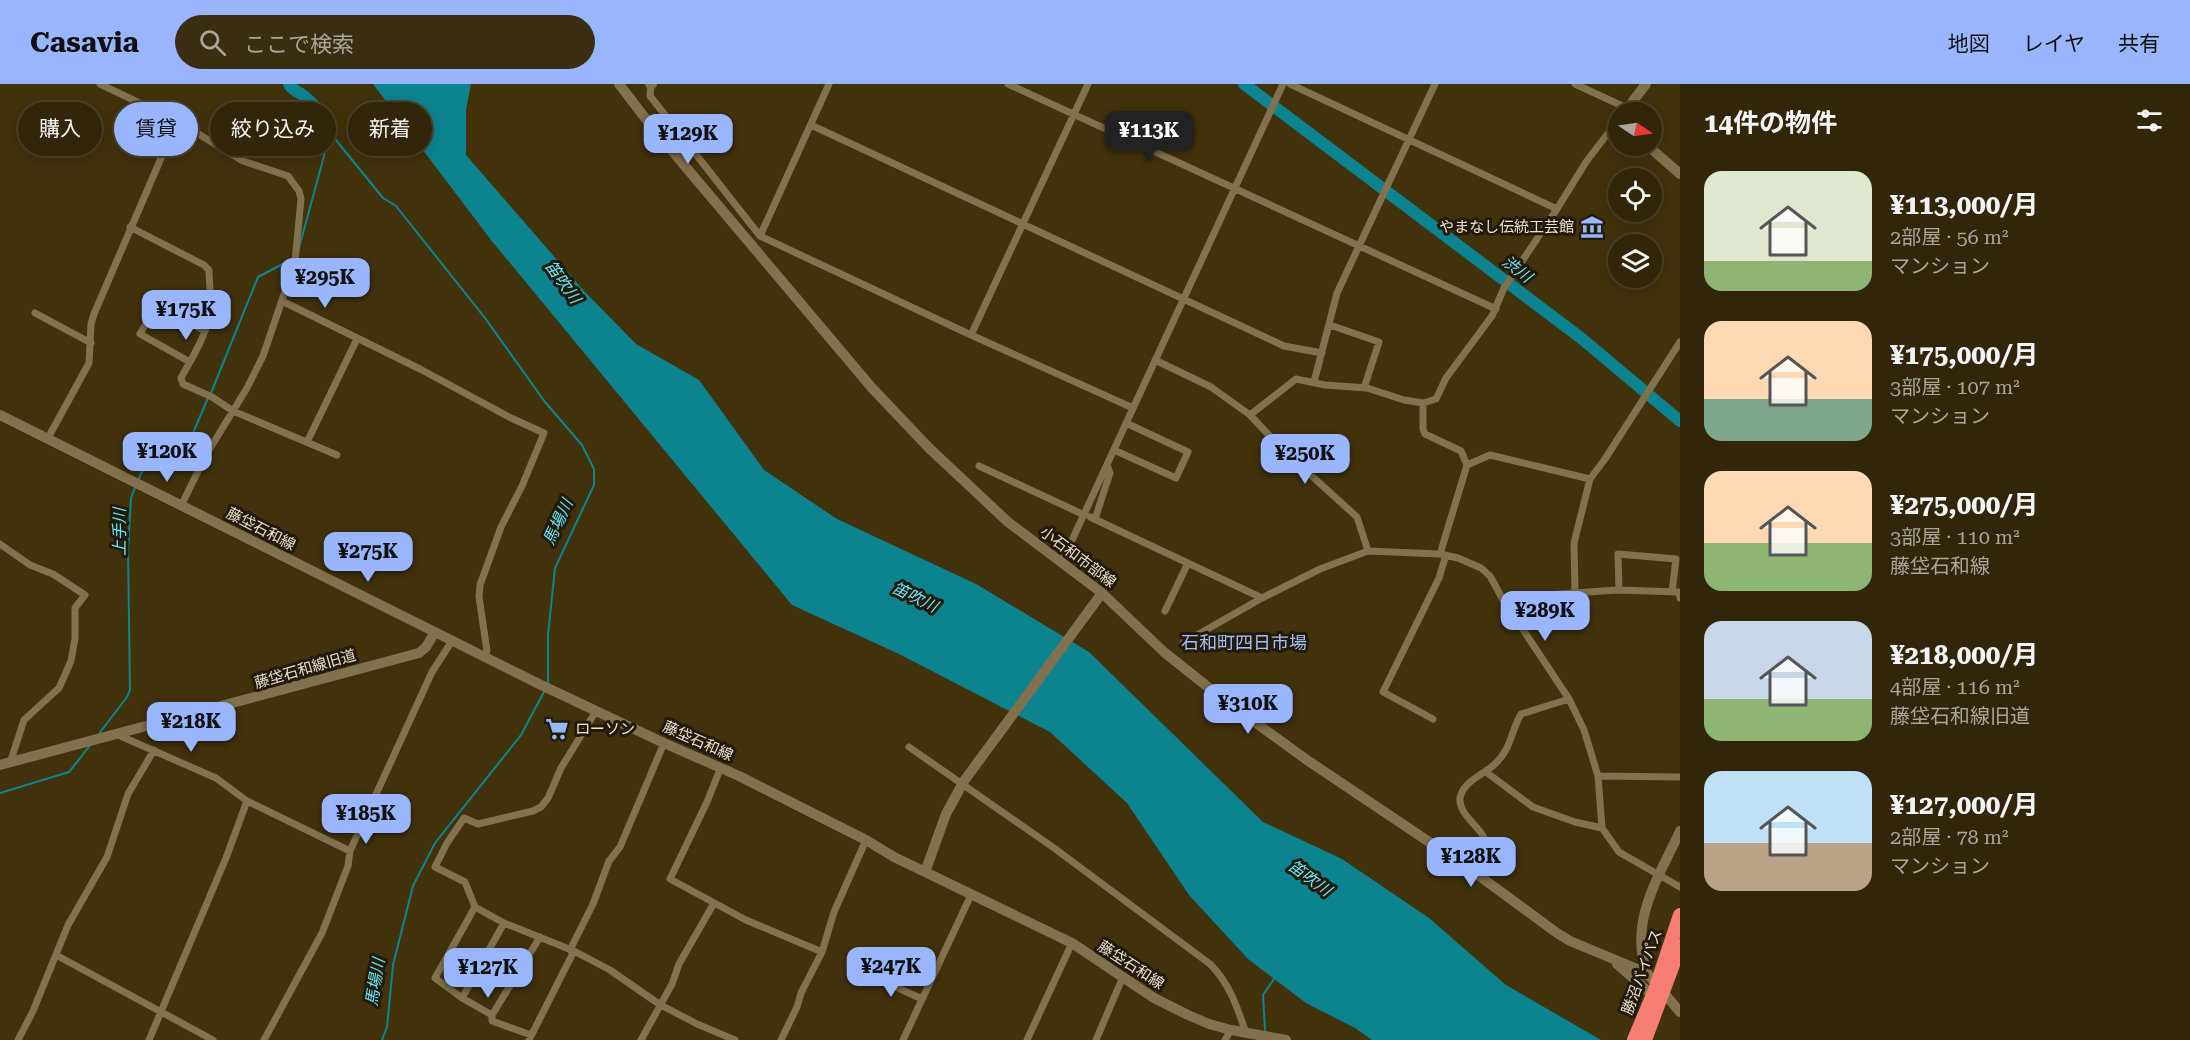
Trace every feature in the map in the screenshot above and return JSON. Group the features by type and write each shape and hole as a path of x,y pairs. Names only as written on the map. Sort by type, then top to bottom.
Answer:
{"highway":[{"name":"勝沼バイパス","path":"1634,1040 1669,964 1680,915"},
{"path":"1645,1040 1669,964 1680,946"}],"main road":[{"name":"小石和市部線","path":"619,84 652,128 872,388 929,448 986,502 1029,539 1060,561 1164,652 1223,699 1307,760 1474,872 1570,941 1647,973"},
{"path":"1633,102 1646,84"},
{"path":"1659,156 1680,174"},
{"name":"藤垈石和線","path":"0,415 555,692 721,767 866,840 894,858 1072,944 1154,999 1228,1035 1286,1040"},
{"path":"925,873 946,814 963,783 1099,597"},
{"name":"藤垈石和線旧道","path":"5,764 419,653 426,647 435,632"},
{"name":"小石和市部線","path":"1680,831 1658,875 1640,931 1640,950 1652,987 1675,1011 1680,1021"},
{"path":"1624,964 1632,961 1640,950"},
{"name":"小石和市部線","path":"1605,954 1675,1011"}],"street":[{"path":"100,84 137,102"},
{"path":"651,84 650,96 760,236 1133,408"},
{"path":"760,236 830,84"},
{"path":"1008,84 1496,309"},
{"path":"971,335 1088,84"},
{"path":"1060,561 1107,465 1283,84"},
{"path":"1290,84 1557,209"},
{"path":"1314,382 1337,293 1435,84"},
{"path":"1575,84 1610,102"},
{"path":"811,125 1284,346 1322,353"},
{"path":"1250,415 1296,379 1325,386 1364,388 1423,403 1436,399 1446,378 1496,309 1511,277 1586,162 1608,133"},
{"path":"181,506 206,455 263,356 295,262 301,199 299,191 288,176 243,161 198,134"},
{"path":"48,438 90,363 91,324 94,314 161,156"},
{"path":"130,227 204,265 209,270 210,310 205,331 181,382 210,395 233,411 337,455"},
{"path":"282,301 544,433 522,486 501,527 480,585 479,597 487,651 484,657"},
{"path":"190,362 140,334 157,305 205,331"},
{"path":"35,313 91,343"},
{"path":"1330,326 1379,342 1364,388"},
{"path":"306,442 357,339"},
{"path":"1575,592 1574,543 1590,479 1680,342"},
{"path":"1155,360 1211,387 1250,415 1284,451 1357,517 1368,551"},
{"path":"1423,403 1425,434 1461,451 1467,465 1443,555 1440,578 1383,692 1433,719"},
{"path":"1114,450 1176,478 1188,452 1126,423"},
{"path":"1467,465 1490,455 1590,479"},
{"path":"1107,465 1110,473 1092,518 1262,598"},
{"path":"979,466 1080,513"},
{"path":"0,544 30,565 53,574 85,595 75,608 75,638 71,661 59,688 24,720 5,764"},
{"path":"1183,643 1262,598 1320,569 1368,551 1443,555 1481,568 1490,576 1569,699 1584,730 1598,776 1602,828 1619,852 1680,887"},
{"path":"1619,590 1618,554 1676,559 1672,592"},
{"path":"1165,611 1188,563"},
{"path":"1502,598 1619,590 1679,592 1680,598"},
{"path":"264,1040 322,933 348,866 350,851 432,672 452,641"},
{"path":"1474,872 1485,852 1486,843 1460,801 1465,787 1486,772 1505,753 1521,714 1569,699"},
{"path":"596,711 561,768 548,798 541,807 478,824 464,818 447,843 435,867 465,882 475,907 504,923 572,950 609,970 659,1004 697,1024 735,1040"},
{"path":"118,735 216,778 247,801 350,851"},
{"path":"540,937 492,1016 492,1021 530,1037 593,904 609,861 620,847 664,743"},
{"path":"909,747 1054,848 1210,964 1221,975 1232,993 1248,1035"},
{"path":"18,1040 33,1011 68,925 106,857 128,794 154,750"},
{"path":"721,767 670,879 746,920 822,952"},
{"path":"1486,772 1533,807 1575,822 1602,828"},
{"path":"1598,776 1680,777"},
{"path":"149,1040 226,858 247,801"},
{"path":"781,1040 822,952 834,912 866,840"},
{"path":"903,1040 971,895"},
{"path":"641,1040 672,984 679,964 714,903"},
{"path":"475,907 435,978 492,1016"},
{"path":"462,998 504,923"},
{"path":"1027,1040 1072,944"},
{"path":"56,955 213,1040"},
{"path":"870,975 922,999"},
{"path":"1096,1040 1122,979"}],"water":[{"name":"笛吹川","path":"373,84 471,84 466,110 466,155 584,291 636,344 699,380 764,470 837,519 976,584 1089,652 1263,822 1342,859 1429,918 1506,985 1601,1040 1372,1040 1355,1028 1306,1003 1248,959 1189,895 1127,803 1050,732 899,654 792,605 491,240 427,156 432,156 432,102 387,102"}],"waterway":[{"name":"馬場川","path":"289,84 311,102"},
{"name":"渋川","path":"1244,84 1581,338 1680,421"},
{"name":"馬場川","path":"336,140 383,198 396,206 485,318 545,402 582,445 594,469 594,485 555,568 548,635 548,684"},
{"name":"上手川","path":"299,248 324,156"},
{"name":"上手川","path":"211,393 258,277 294,258"},
{"name":"上手川","path":"138,480 155,445 193,433 208,398"},
{"name":"上手川","path":"98,735 130,690 128,550 131,498 136,485"},
{"name":"馬場川","path":"382,1040 387,1027 393,965 413,886 435,843 521,735 544,692"},
{"name":"上手川","path":"0,793 69,772 91,744"},
{"path":"1265,1030 1263,995 1274,979"}],"place":[{"name":"やまなし伝統工芸館","path":"1592,227"},
{"name":"ローソン","path":"557,729"}],"district":[{"name":"石和町四日市場","path":"1244,642"}]}
